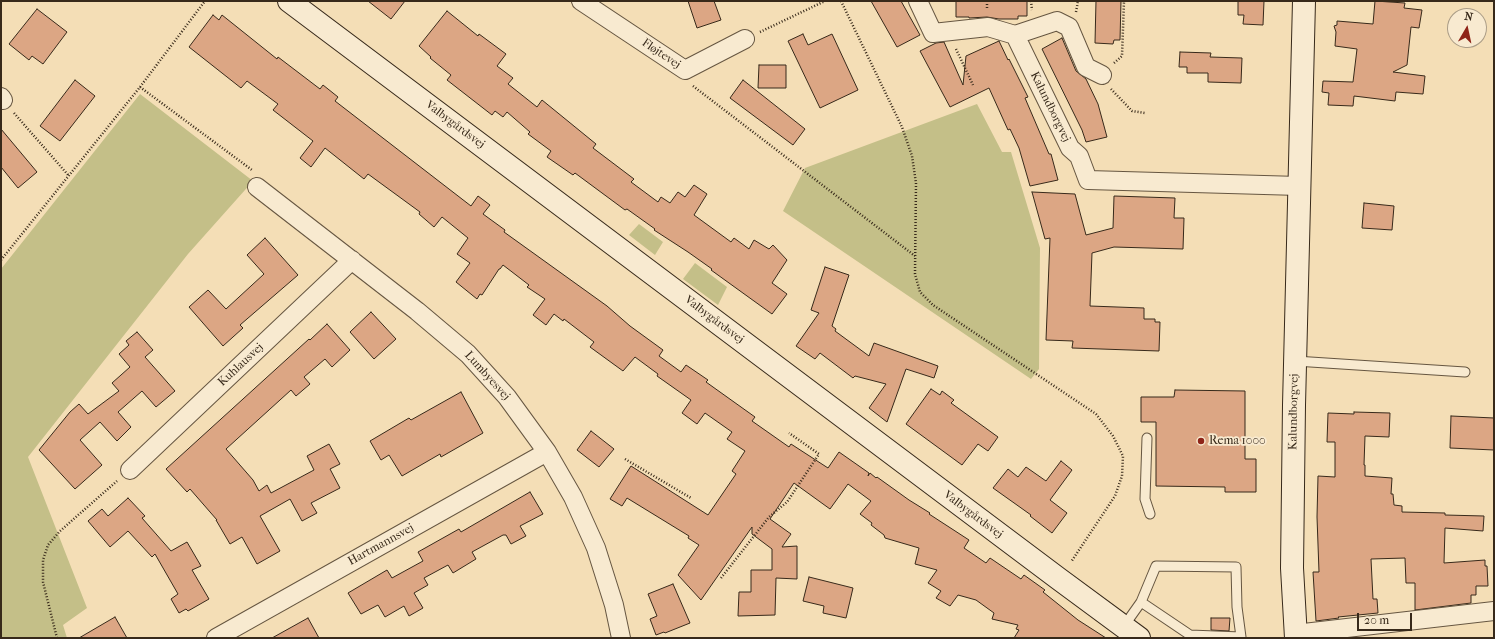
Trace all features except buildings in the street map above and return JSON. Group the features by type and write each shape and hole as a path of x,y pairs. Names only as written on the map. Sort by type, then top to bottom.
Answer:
{"street":[{"name":"Valbygårdsvej","path":"289,1 1059,579 1132,632"},
{"name":"Fløjtevej","path":"581,1 685,70 745,39"},
{"path":"918,1 932,33 988,27 1015,35 1057,22 1069,27 1086,67 1102,75"},
{"name":"Kalundborgvej","path":"1295,636 1292,568 1295,361 1304,1"},
{"name":"Kalundborgvej","path":"1015,35 1070,148 1079,156 1088,180 1299,186"},
{"name":"Lumbyesvej","path":"257,187 417,311 468,354 507,397 547,452 573,497 596,548 614,605 621,638"},
{"name":"Kuhlausvej","path":"130,470 352,260"},
{"name":"Hartmannsvej","path":"216,638 547,452"},
{"path":"1295,636 1494,611"}],"lane":[{"path":"1295,361 1465,372"},
{"path":"1147,438 1145,499 1150,514"},
{"path":"1132,632 1141,602 1156,566 1236,567 1237,607 1241,637 1190,635 1141,602"}],"path":[{"path":"1,260 140,87 205,1"},
{"path":"745,39 825,1"},
{"path":"841,1 902,127 912,156 916,183 915,274 920,292 933,305 1096,414 1113,436 1123,456 1122,476 1115,496 1059,579"},
{"path":"1124,1 1122,56 1102,75 1112,89 1132,111 1145,113"},
{"path":"954,30 955,47 973,85"},
{"path":"685,70 694,88 915,256"},
{"path":"140,87 259,175 257,187"},
{"path":"2,99 69,176"},
{"path":"721,578 769,517 788,502 819,454 789,434"},
{"path":"625,459 691,498"},
{"path":"57,638 43,582 43,560 48,545 60,531 130,470"}],"shaded area":[{"path":"140,94 253,181 188,254 28,457 87,608 63,625 67,638 1,638 1,269"},
{"path":"977,104 1002,152 1011,152 1040,248 1039,369 1031,379 783,211 805,168"},
{"path":"639,224 663,242 655,255 629,235"},
{"path":"695,263 727,287 718,305 683,279"}],"place":[{"name":"Rema 1000","path":"1201,441"}]}
